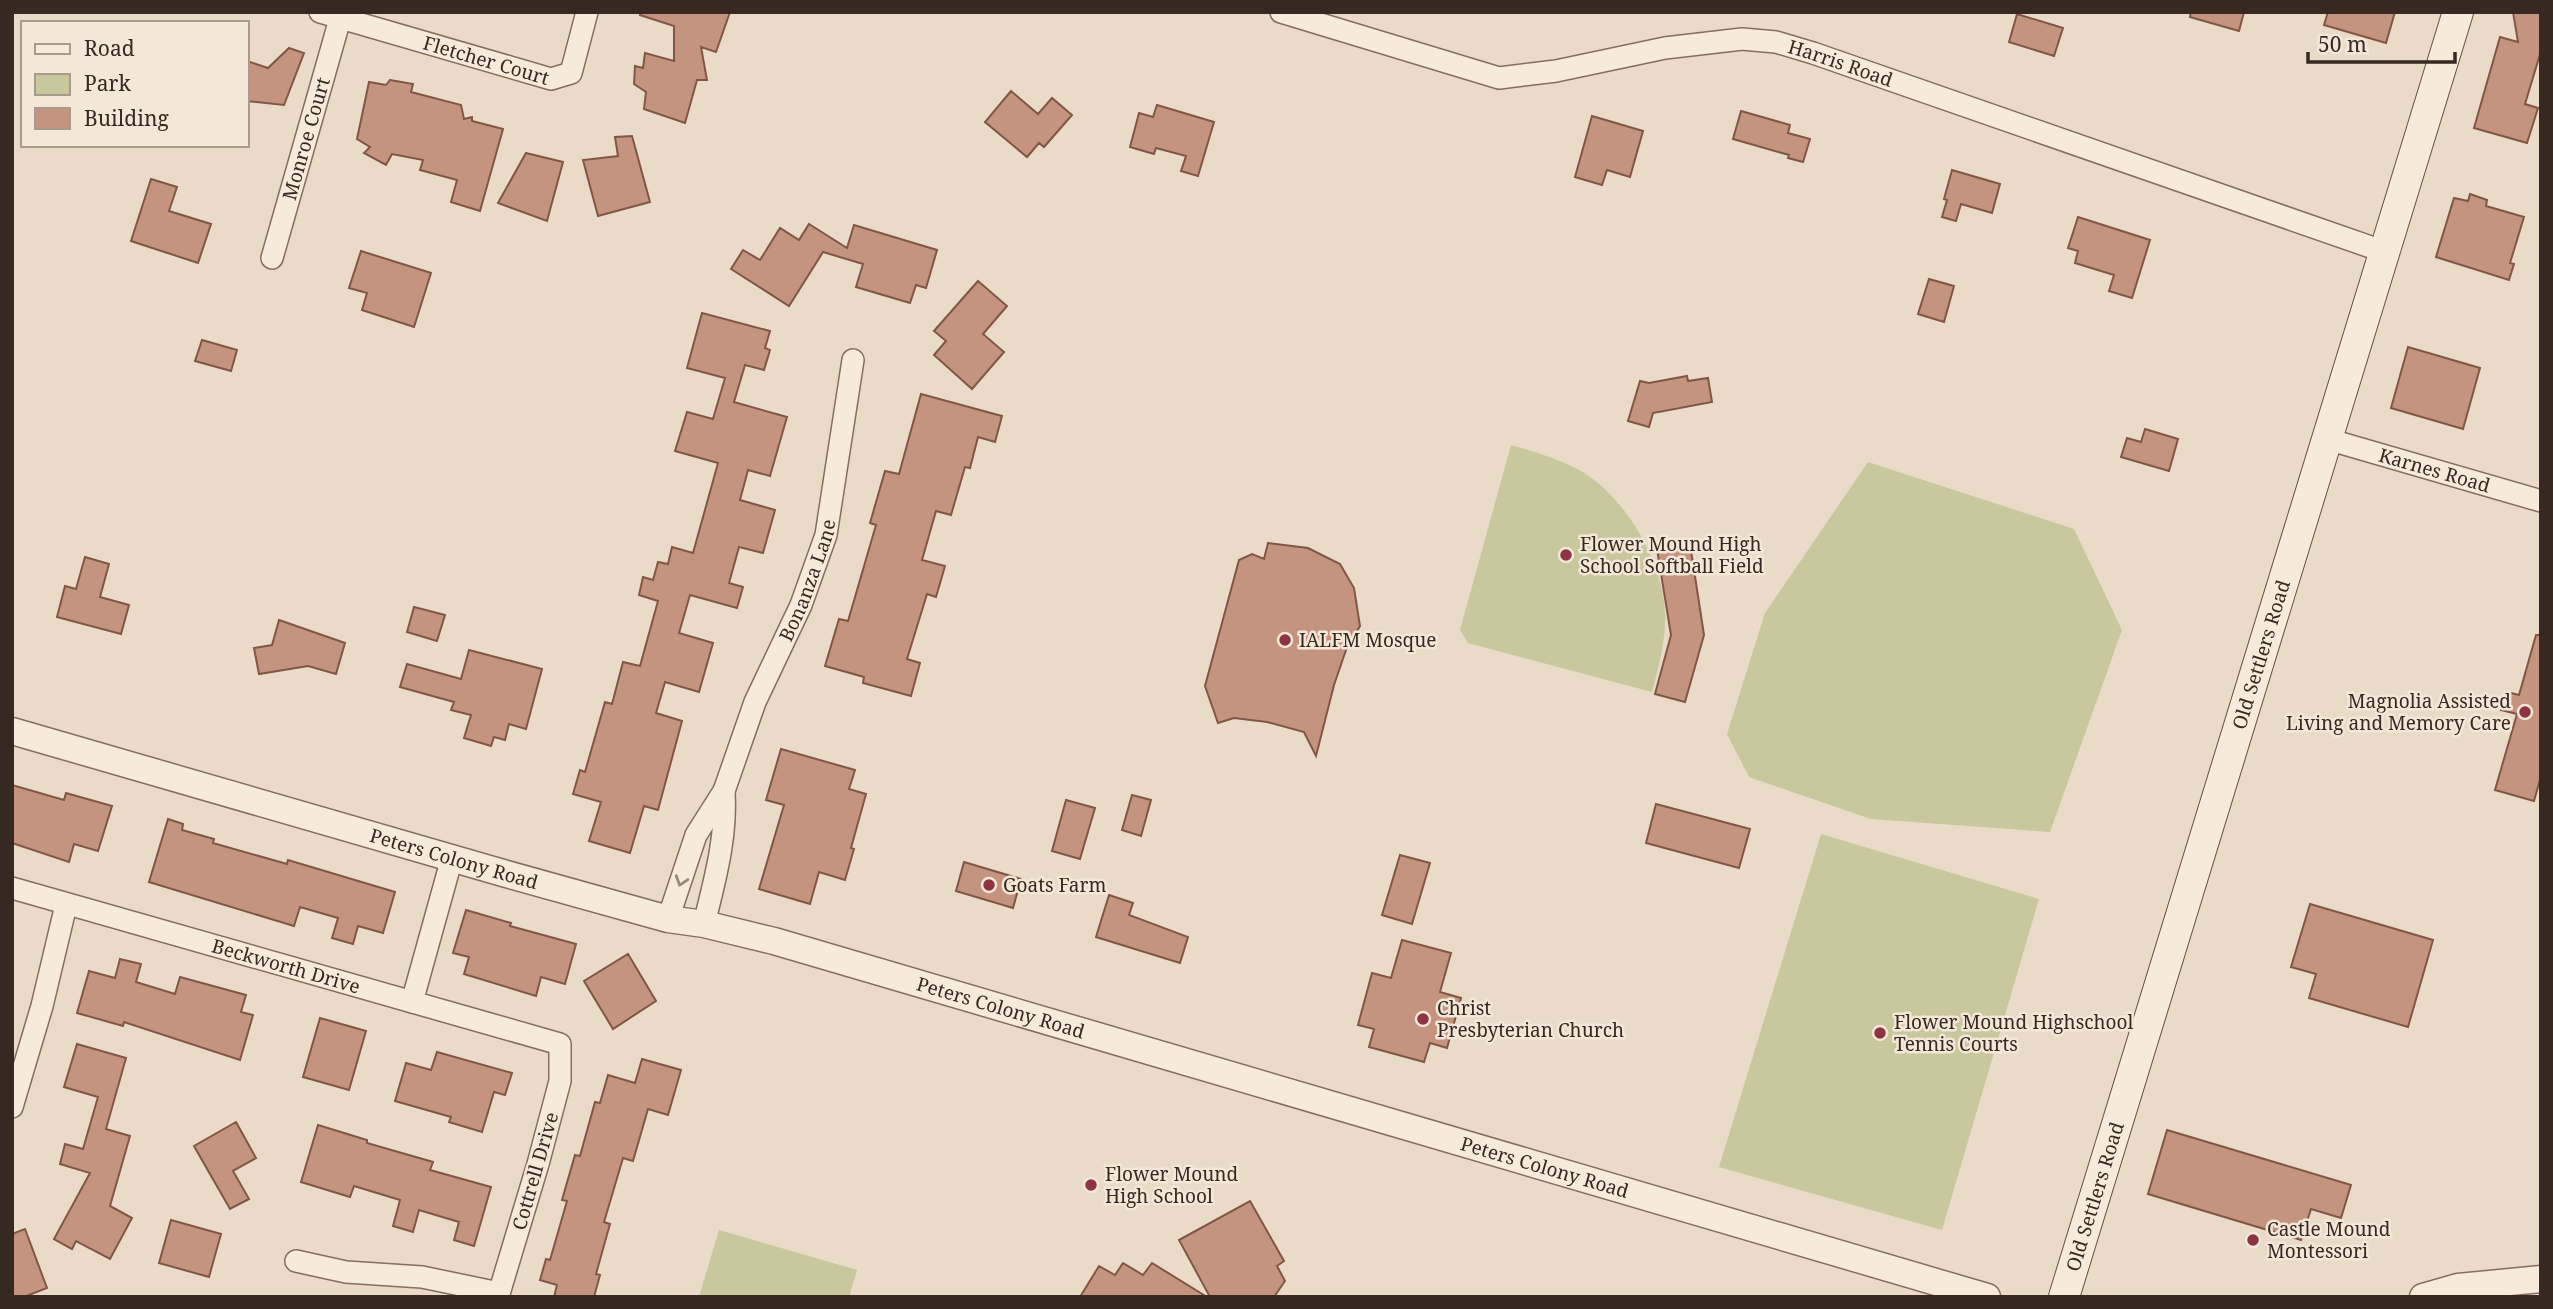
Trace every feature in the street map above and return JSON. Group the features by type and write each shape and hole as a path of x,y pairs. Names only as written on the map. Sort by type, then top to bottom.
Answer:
{"main road":[{"name":"Old Settlers Road","path":"2064,1297 2458,12"}],"street":[{"name":"Fletcher Court","path":"320,12 341,15 551,79 570,73 587,12"},
{"name":"Harris Road","path":"1281,12 1499,79 1556,71 1665,48 1742,39 1776,42 2385,252"},
{"name":"Monroe Court","path":"272,258 341,15"},
{"name":"Bonanza Lane","path":"668,919 696,835 724,791 755,702 801,606 826,535 853,360"},
{"name":"Karnes Road","path":"2328,439 2541,501"},
{"name":"Peters Colony Road","path":"12,730 668,919 704,924 774,941 1987,1297"},
{"name":"Bonanza Lane","path":"704,924 723,843 726,818 724,791"},
{"path":"412,1002 452,858"},
{"name":"Beckworth Drive","path":"12,888 560,1044"},
{"path":"12,1107 42,1006 66,905"},
{"name":"Cottrell Drive","path":"498,1295 560,1081 560,1044"},
{"path":"296,1261 346,1272 422,1277 498,1295"},
{"path":"2423,1297 2458,1287 2541,1279"}],"green space":[{"name":"Flower Mound High School Softball Field","path":"1511,445 1556,459 1581,471 1614,499 1642,537 1660,581 1664,603 1663,641 1652,692 1468,643 1460,630"},
{"path":"1868,462 2074,529 2122,630 2050,832 1871,819 1749,777 1727,734 1765,613"},
{"name":"Flower Mound Highschool Tennis Courts","path":"1821,834 2039,899 1942,1230 1719,1167"},
{"path":"719,1230 857,1270 849,1297 699,1297"}],"building":[{"path":"641,12 730,12 716,52 701,47 707,80 697,80 685,123 644,109 646,92 634,84 635,66 643,68 645,53 674,61 674,26 640,15"},
{"path":"2191,12 2244,12 2239,31 2190,17"},
{"path":"2328,12 2395,12 2386,43 2324,25"},
{"path":"2513,12 2541,12 2541,51 2525,104 2538,108 2527,143 2474,128 2500,37 2518,42"},
{"path":"2017,14 2063,28 2054,56 2009,42"},
{"path":"289,48 304,53 284,105 248,101 248,61 268,68"},
{"path":"390,80 413,84 411,92 461,105 464,119 472,117 472,121 503,129 480,211 451,202 457,180 420,170 423,160 392,154 386,165 364,153 370,147 357,139 369,82 386,85"},
{"path":"1011,91 1038,114 1052,98 1072,115 1044,147 1039,143 1027,157 985,122"},
{"path":"1157,105 1214,122 1198,176 1181,171 1186,156 1156,148 1154,154 1130,147 1139,113 1153,117"},
{"path":"1741,111 1790,125 1788,133 1810,139 1803,162 1788,158 1789,155 1733,139"},
{"path":"1592,116 1643,131 1630,177 1607,170 1602,185 1575,177"},
{"path":"632,136 650,202 598,216 583,160 618,156 615,137"},
{"path":"526,153 563,162 547,221 498,203"},
{"path":"1952,170 2000,184 1992,213 1961,204 1956,221 1942,217"},
{"path":"151,179 177,187 169,211 211,224 198,263 131,241"},
{"path":"2470,194 2487,200 2486,206 2524,217 2510,263 2514,264 2509,280 2436,257 2454,198 2468,201"},
{"path":"2078,217 2150,240 2132,298 2109,291 2114,275 2075,263 2078,251 2068,248"},
{"path":"809,224 847,248 854,225 937,250 926,288 916,285 910,303 856,287 863,264 823,252 789,306 731,269 743,250 760,260 780,228 799,240"},
{"path":"361,251 431,273 414,327 362,310 367,293 349,288"},
{"path":"1929,279 1954,286 1944,322 1918,314"},
{"path":"978,281 1007,306 983,334 1004,352 972,389 934,355 946,341 934,331"},
{"path":"702,313 770,331 765,348 770,350 764,370 745,365 734,402 787,417 770,476 748,470 740,500 775,510 763,553 739,547 729,583 743,587 737,608 690,595 679,633 713,643 699,692 665,682 656,713 682,721 658,810 644,806 630,853 589,841 601,802 573,794 580,770 585,772 605,702 612,704 623,662 640,666 658,601 639,595 643,577 653,580 658,562 668,564 672,547 693,553 718,463 675,451 687,412 713,419 725,378 687,368"},
{"path":"202,340 237,350 231,371 195,361"},
{"path":"2408,347 2480,368 2463,429 2391,408"},
{"path":"1687,376 1688,381 1708,378 1712,402 1653,413 1649,427 1628,421 1640,381 1649,383"},
{"path":"921,394 1002,416 995,442 978,437 970,468 965,467 951,515 936,511 922,560 945,566 936,597 927,594 907,659 920,663 911,696 863,683 864,677 825,666 839,619 848,621 876,525 870,523 885,471 899,474"},
{"path":"2145,429 2178,439 2169,471 2121,457 2127,438 2141,442"},
{"name":"IALFM Mosque","path":"1268,543 1308,548 1340,564 1354,588 1360,626 1346,650 1334,685 1316,756 1304,732 1267,722 1234,718 1218,723 1205,686 1239,560 1252,554 1264,559"},
{"path":"1690,544 1704,635 1685,702 1655,694 1671,635 1657,549"},
{"path":"85,557 109,564 100,597 129,605 121,634 57,617 65,586 76,589"},
{"path":"414,607 445,615 437,641 407,632"},
{"path":"279,620 345,643 336,674 308,666 259,674 254,648 272,645"},
{"name":"Magnolia Assisted Living and Memory Care","path":"2536,635 2541,635 2541,776 2534,801 2495,790 2517,714 2501,710 2507,692 2519,695"},
{"path":"469,650 542,669 526,729 509,724 505,740 494,737 491,746 464,738 471,715 451,710 454,702 400,687 407,664 461,679"},
{"path":"781,749 855,770 849,789 866,794 845,880 819,872 810,904 759,889 784,805 766,800"},
{"path":"12,785 64,800 66,793 112,806 98,851 74,844 69,862 12,843"},
{"path":"1132,795 1151,800 1141,836 1122,830"},
{"path":"1066,800 1095,808 1080,859 1052,851"},
{"path":"1656,804 1750,829 1739,868 1646,843"},
{"path":"168,819 183,824 182,830 214,839 213,843 287,864 288,860 395,892 383,933 358,926 353,944 332,938 338,918 300,907 294,926 149,882"},
{"path":"1400,855 1430,863 1412,924 1382,915"},
{"name":"Goats Farm","path":"964,862 1021,879 1013,908 956,891"},
{"path":"1109,895 1133,903 1129,915 1188,937 1180,963 1096,937"},
{"path":"2310,904 2433,940 2408,1027 2309,998 2316,974 2291,967"},
{"path":"466,910 511,923 510,926 576,944 565,984 541,977 536,996 464,974 469,957 453,953"},
{"path":"1402,940 1451,953 1440,992 1461,998 1447,1048 1430,1043 1424,1062 1369,1047 1374,1029 1358,1025 1372,973 1391,978"},
{"path":"628,954 656,1001 613,1029 584,981"},
{"path":"120,959 141,964 136,982 175,994 180,977 246,995 241,1012 253,1015 240,1060 124,1022 123,1026 77,1013 89,971 115,978"},
{"path":"320,1018 366,1031 349,1090 303,1077"},
{"path":"77,1044 126,1058 106,1129 130,1136 110,1206 132,1218 110,1259 76,1241 72,1249 54,1239 90,1173 60,1164 65,1144 83,1149 98,1097 64,1087"},
{"path":"437,1052 512,1073 505,1095 494,1092 482,1132 449,1122 451,1117 395,1101 406,1063 431,1070"},
{"path":"642,1059 681,1070 668,1115 648,1109 633,1161 623,1158 604,1222 610,1224 596,1274 600,1275 594,1297 554,1297 557,1285 540,1280 546,1259 550,1260 567,1201 562,1200 575,1155 580,1156 595,1102 600,1103 608,1075 635,1083"},
{"path":"236,1122 256,1158 233,1171 249,1199 230,1209 194,1146"},
{"path":"318,1125 367,1140 367,1143 433,1162 430,1170 491,1187 474,1246 454,1240 459,1222 419,1210 413,1232 393,1226 400,1200 354,1186 350,1197 301,1182"},
{"path":"2167,1130 2351,1185 2341,1218 2311,1209 2301,1240 2148,1194"},
{"name":"Flower Mound High School","path":"1250,1201 1284,1261 1277,1266 1285,1281 1274,1297 1210,1297 1179,1240"},
{"path":"171,1220 221,1234 209,1277 159,1263"},
{"path":"25,1229 47,1288 24,1297 12,1297 12,1234"},
{"path":"1123,1263 1143,1275 1152,1263 1207,1297 1080,1297 1099,1266 1115,1275"}],"place":[{"name":"Flower Mound High School Softball Field","path":"1566,555"},
{"name":"IALFM Mosque","path":"1285,640"},
{"name":"Magnolia Assisted Living and Memory Care","path":"2525,712"},
{"name":"Goats Farm","path":"989,885"},
{"name":"Christ Presbyterian Church","path":"1423,1019"},
{"name":"Flower Mound Highschool Tennis Courts","path":"1880,1033"},
{"name":"Flower Mound High School","path":"1091,1185"},
{"name":"Castle Mound Montessori","path":"2253,1240"}]}
